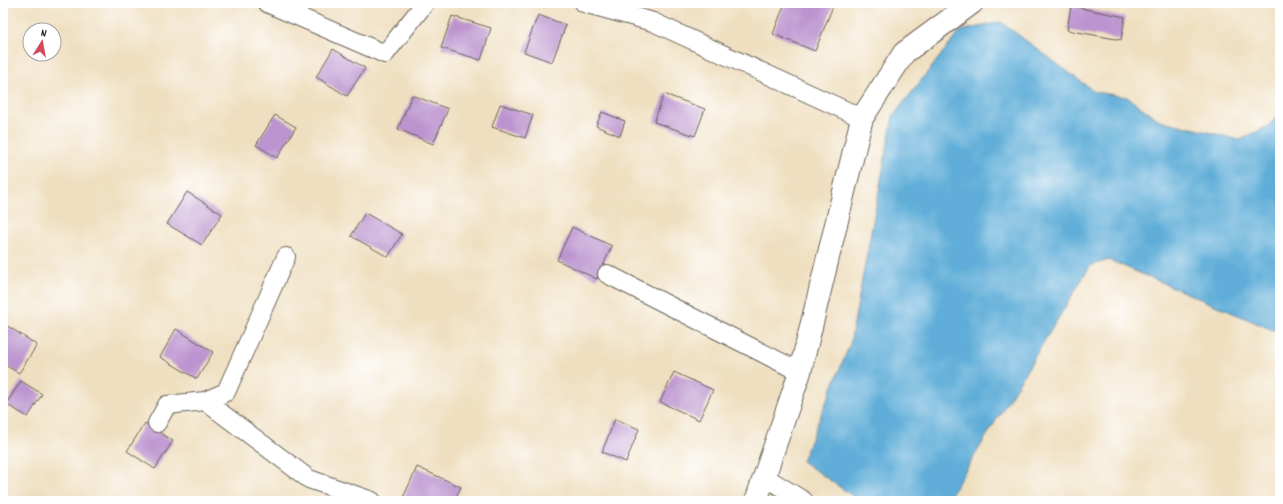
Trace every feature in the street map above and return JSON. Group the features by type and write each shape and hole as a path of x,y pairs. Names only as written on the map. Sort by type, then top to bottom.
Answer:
{"street":[{"path":"267,3 385,54 425,3"},
{"path":"584,3 653,22 862,118"},
{"path":"756,501 800,372 862,118 904,53 972,3"},
{"path":"157,423 167,405 205,401 226,392 286,257"},
{"path":"607,274 800,372"},
{"path":"205,401 308,479 372,501"},
{"path":"765,476 804,501"}],"water":[{"path":"1001,22 1095,92 1127,97 1159,120 1240,140 1270,125 1280,111 1280,333 1109,260 1090,266 947,501 860,501 802,461 850,344 893,116 960,31"}],"building":[{"path":"785,3 824,3 833,6 815,51 773,34"},
{"path":"1071,6 1125,17 1121,40 1067,30"},
{"path":"538,15 566,25 552,62 524,52"},
{"path":"452,16 491,28 481,60 441,48"},
{"path":"333,49 365,68 347,96 316,77"},
{"path":"664,94 705,109 695,136 654,122"},
{"path":"412,95 448,109 433,144 398,129"},
{"path":"500,104 533,115 525,138 492,127"},
{"path":"602,112 625,121 620,136 596,126"},
{"path":"275,115 296,127 277,158 256,145"},
{"path":"187,192 222,214 202,245 167,224"},
{"path":"365,213 402,234 388,257 351,236"},
{"path":"572,227 612,246 597,279 557,260"},
{"path":"6,325 37,345 19,373 3,364 3,331"},
{"path":"176,329 213,352 197,379 160,357"},
{"path":"674,372 713,390 699,420 660,402"},
{"path":"21,381 42,394 28,417 6,404"},
{"path":"615,419 639,429 626,462 602,452"},
{"path":"145,423 173,441 155,469 127,451"},
{"path":"417,467 461,487 454,501 402,500"}]}
